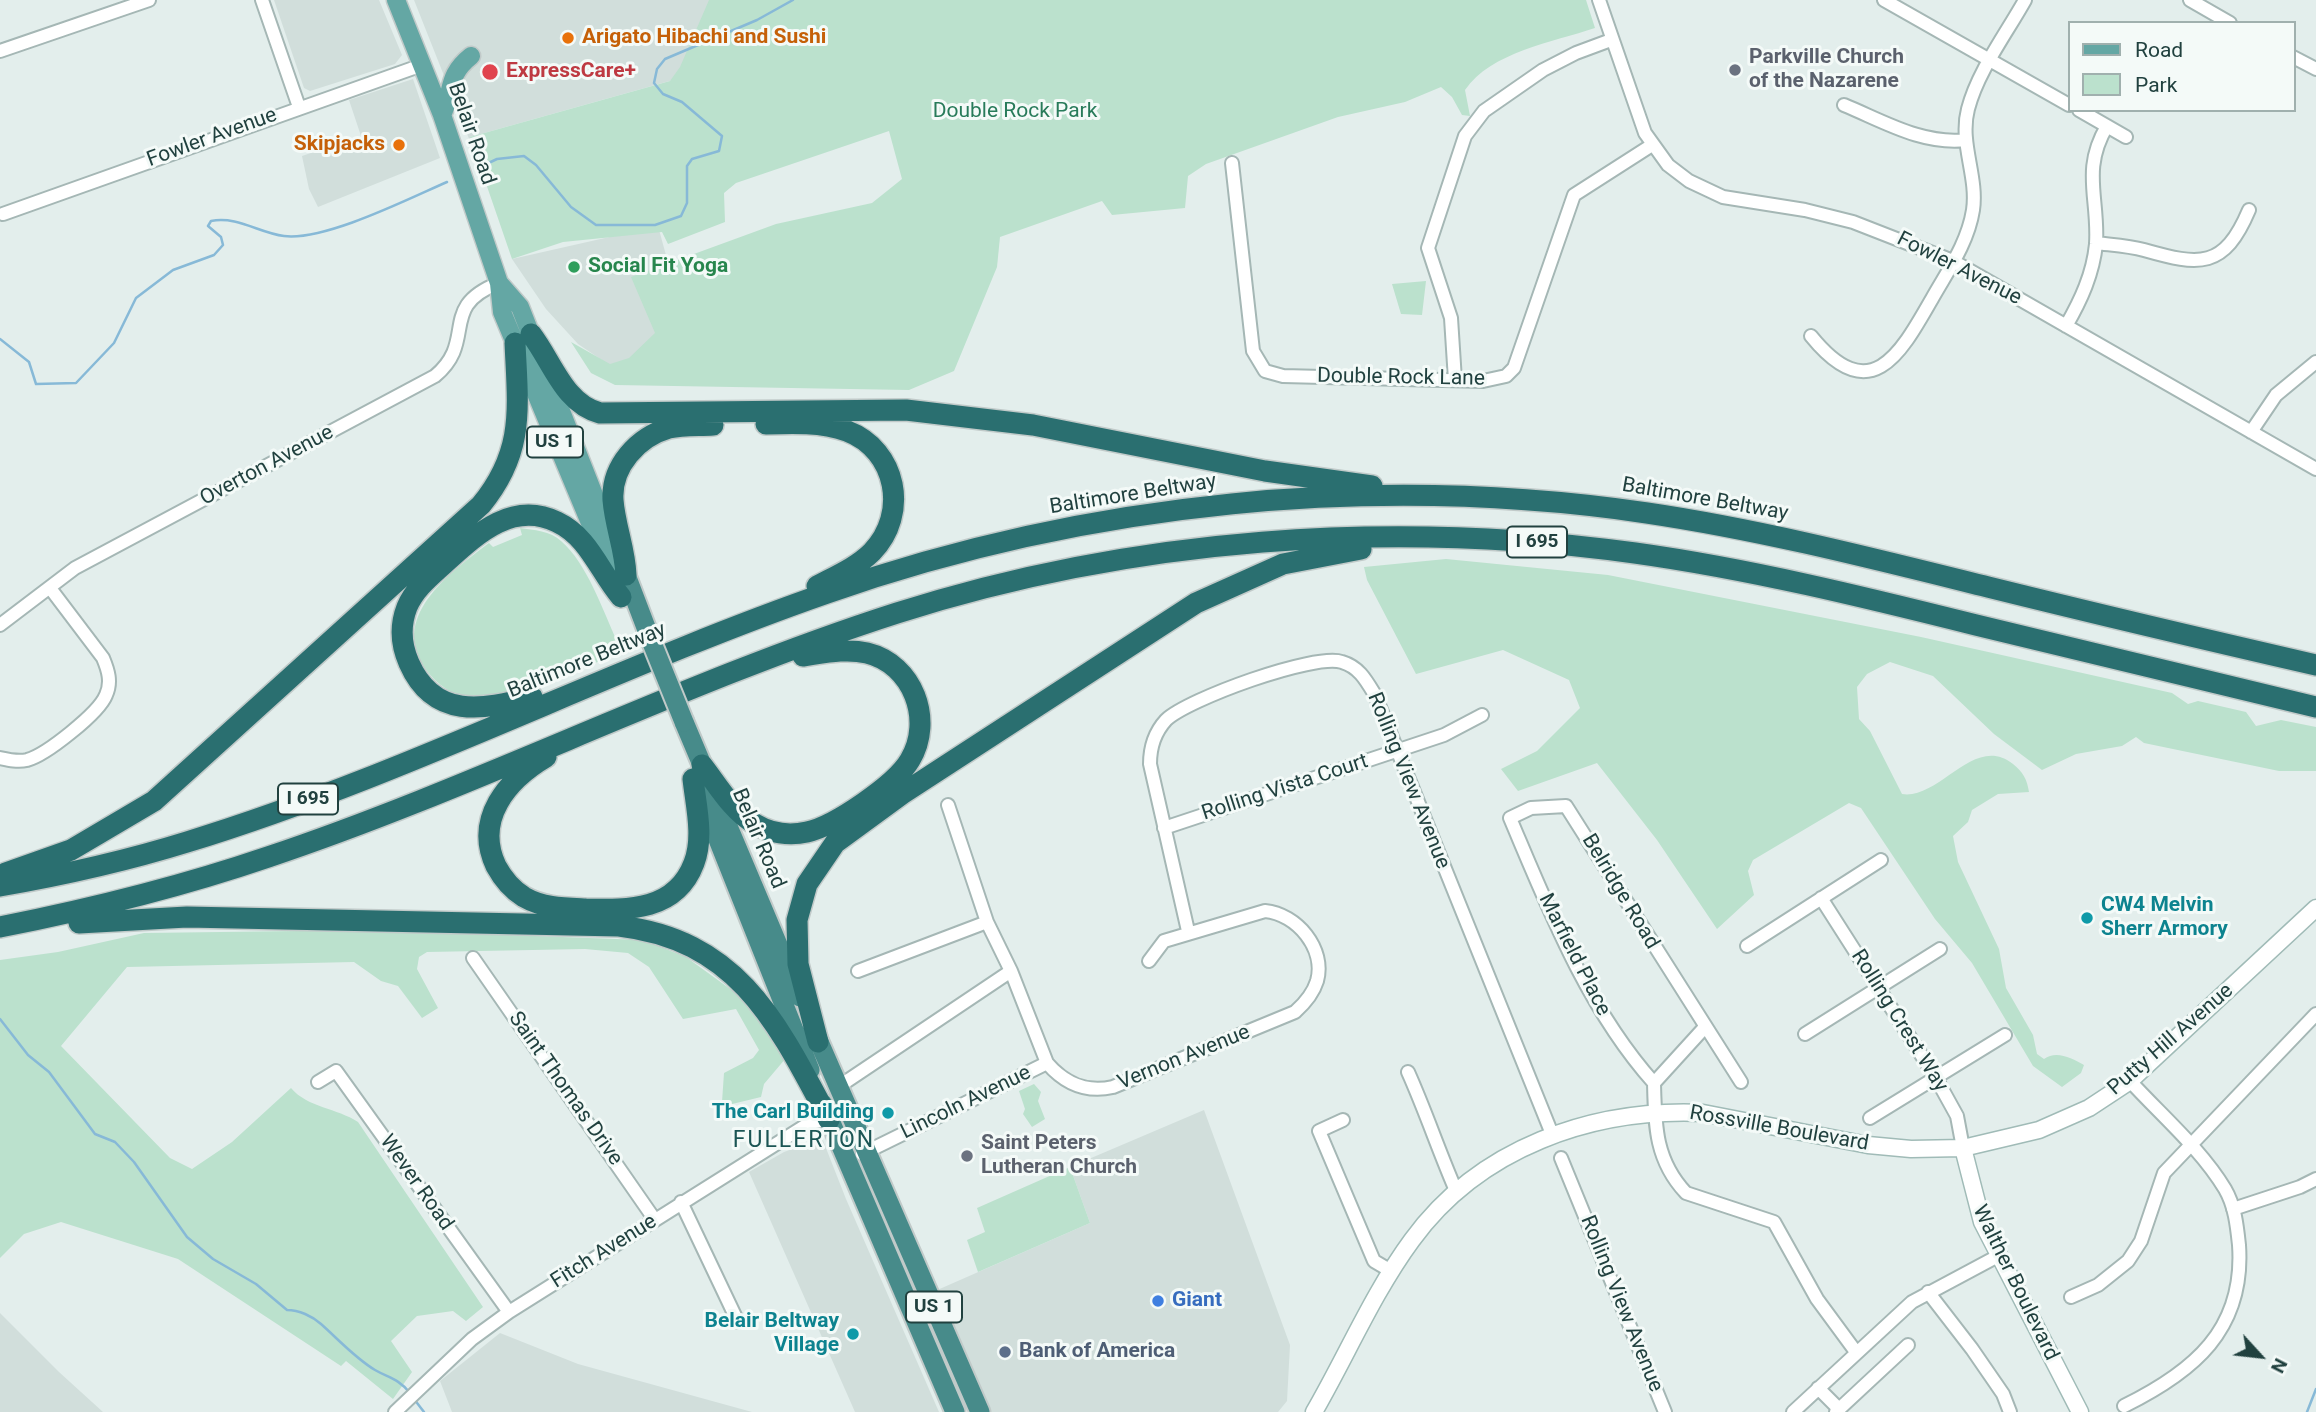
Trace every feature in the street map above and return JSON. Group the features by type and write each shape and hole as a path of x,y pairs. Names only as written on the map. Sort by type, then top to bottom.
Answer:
{"highway":[{"path":"523,339 548,356 573,398 600,413 853,408 906,410 1033,425 1265,471 1440,495"},
{"path":"0,875 71,850 154,801 481,505 499,480 515,444 523,339"},
{"path":"626,575 625,553 616,519 614,483 625,459 644,440 671,428 786,423 832,427 860,438 884,462 893,485 894,510 884,537 858,564 738,626"},
{"name":"Baltimore Beltway","path":"0,886 112,863 258,818 738,626 884,575 1011,540 1072,527 1259,502 1440,495 1569,503 1732,527 2316,665"},
{"path":"606,678 490,707 448,703 426,691 412,671 403,647 402,623 408,604 422,584 488,526 520,515 545,517 579,536 621,597"},
{"name":"I 695","path":"0,927 122,901 273,856 431,795 606,722 896,614 954,596 1078,568 1196,548 1323,538 1425,537 1500,539 1638,553 1831,589 2316,707"},
{"path":"818,1042 798,964 796,941 801,901 824,855 863,820 1187,608 1259,573 1340,551 1499,545 1638,553"},
{"name":"Belair Road","path":"626,575 644,640"},
{"name":"Belair Road","path":"621,597 644,640 678,724 829,1120 955,1412"},
{"path":"697,772 744,816 767,829 793,834 830,823 893,781 912,758 919,735 917,700 903,675 886,661 866,653 845,651 756,664"},
{"path":"606,722 534,764 505,789 497,801 491,815 489,844 501,876 522,896 537,904 558,908 630,910 647,907 673,893 689,873 698,848 697,772"},
{"name":"Belair Road","path":"697,772 980,1412"},
{"path":"0,927 187,917 638,928 699,950 741,981 773,1018 829,1120"}],"main road":[{"name":"Belair Road","path":"396,0 442,115 499,284 502,312 523,339 626,575"},
{"path":"442,115 450,98 452,75 471,56"},
{"name":"Belair Road","path":"523,339 621,597"},
{"name":"Putty Hill Avenue","path":"1963,1148 2010,1139 2053,1124 2089,1108 2130,1081 2316,908"},
{"name":"Rossville Boulevard","path":"1314,1412 1413,1237 1457,1193 1502,1160 1552,1134 1609,1118 1655,1112 1703,1113 1867,1145 1963,1148"},
{"name":"Walther Boulevard","path":"1963,1148 1977,1209 1998,1256 2080,1412"}],"street":[{"path":"0,51 149,0"},
{"path":"262,0 299,107"},
{"name":"Fowler Avenue","path":"1599,0 1640,121 1652,145 1678,174 1712,193 1853,222 1953,261 2316,470"},
{"path":"1884,0 2068,104"},
{"path":"1811,335 1824,352 1848,367 1866,369 1894,359 1908,341 1953,261 1969,226 1974,198 1966,140 1969,105 2025,0"},
{"path":"2190,0 2227,21"},
{"path":"1455,380 1451,318 1428,248 1465,135 1484,111 1544,70 1576,53 1611,40"},
{"path":"2295,58 2316,69"},
{"name":"Fowler Avenue","path":"3,214 422,65"},
{"path":"1844,105 1925,139 1945,142 1966,140"},
{"path":"2082,112 2126,137"},
{"path":"2066,326 2089,277 2096,243 2091,164 2098,140 2107,126"},
{"name":"Double Rock Lane","path":"1232,163 1253,351 1262,368 1283,376 1496,379 1513,371 1574,195 1652,145"},
{"path":"2096,243 2135,248 2177,261 2202,260 2218,253 2233,241 2249,209"},
{"name":"Overton Avenue","path":"0,625 75,568 435,376 454,356 459,325 467,303 480,291 499,284"},
{"path":"2251,432 2276,395 2316,362"},
{"path":"0,758 18,761 37,756 89,717 106,697 109,686 103,658 50,588"},
{"name":"Rolling View Avenue","path":"1188,932 1150,753 1165,722 1197,700 1292,668 1336,660 1356,669 1375,695 1552,1134"},
{"name":"Rolling Vista Court","path":"1164,828 1444,735 1482,715"},
{"path":"948,805 987,922 1011,971 1047,1063"},
{"name":"Belridge Road","path":"1510,818 1531,808 1566,806 1741,1082"},
{"name":"Marfield Place","path":"1510,818 1552,917 1592,993 1626,1052 1654,1083"},
{"path":"1747,946 1881,860"},
{"name":"Rolling Crest Way","path":"1821,898 1936,1078 1957,1116 1963,1148"},
{"name":"Vernon Avenue","path":"1047,1063 1056,1074 1075,1085 1091,1090 1113,1087 1295,1012 1308,998 1317,982 1318,962 1312,945 1294,923 1276,913 1257,912 1164,941 1149,961"},
{"path":"858,971 987,922"},
{"path":"1805,1034 1940,949"},
{"name":"Saint Thomas Drive","path":"473,958 655,1220"},
{"path":"838,1087 1011,971"},
{"path":"2071,1297 2098,1284 2128,1261 2147,1227 2160,1179 2316,1014"},
{"path":"1705,1027 1654,1083 1655,1136 1676,1182 1695,1198 1774,1222 1817,1299 1856,1352"},
{"path":"1870,1118 2005,1035"},
{"name":"Lincoln Avenue","path":"847,1161 1047,1063"},
{"name":"Wever Road","path":"318,1082 336,1070 509,1312"},
{"path":"1408,1072 1426,1113 1428,1127 1457,1193"},
{"path":"2124,1406 2180,1376 2206,1351 2221,1329 2233,1300 2239,1274 2233,1209 2218,1178 2130,1081"},
{"name":"Fitch Avenue","path":"395,1412 472,1339 509,1312 811,1122 829,1120"},
{"path":"1343,1120 1319,1131 1374,1261 1391,1272"},
{"name":"Rolling View Avenue","path":"1561,1158 1665,1412"},
{"path":"2233,1209 2316,1179"},
{"path":"681,1202 738,1322"},
{"path":"1793,1412 1898,1313 1928,1292 1998,1256"},
{"path":"1928,1292 2003,1394 2008,1411"},
{"path":"1818,1388 1838,1411 1908,1345"}],"shaded area":[{"path":"274,0 379,0 402,55 395,64 310,91 304,88"},
{"path":"414,0 713,0 691,75 470,137 483,174"},
{"path":"413,79 440,158 318,207 309,189 302,156 361,136 349,100"},
{"path":"658,226 701,383 627,377 578,344 546,309 512,259"},
{"path":"1204,1110 1290,1345 1287,1401 1278,1412 991,1412 935,1291 1090,1223 1070,1167"},
{"path":"822,1138 939,1412 855,1412 749,1172 784,1152"},
{"path":"0,1313 59,1372 103,1412 0,1412"},
{"path":"500,1333 578,1364 752,1412 452,1412 440,1381"}],"green space":[{"name":"Double Rock Park","path":"709,0 1586,0 1595,28 1524,50 1490,66 1465,90 1470,116 1462,115 1452,97 1441,87 1405,102 1338,117 1206,164 1188,176 1185,208 1112,215 1102,201 1000,237 997,267 954,371 909,390 615,385 591,373 571,342 610,364 629,358 655,333 631,277 776,224 872,203 902,179 889,131 736,183 724,193 725,222 668,244 662,232 563,242 512,259 470,137 670,81 680,67"},
{"path":"1426,281 1422,315 1401,314 1392,284"},
{"path":"520,528 552,535 570,550 600,602 617,641 617,653 522,692 482,699 458,695 440,685 423,665 415,647 415,629 420,612 430,595 459,566 489,543 493,547 522,535"},
{"path":"1446,559 1608,575 1921,637 2172,693 2188,704 2198,701 2246,712 2256,726 2281,720 2316,727 2316,771 2279,771 2144,743 2136,737 2122,746 2076,754 2042,770 1994,734 1933,676 1890,662 1867,674 1857,687 1859,719 1870,731 1902,794 1916,793 1930,787 1971,761 1985,756 1999,757 2013,764 2026,780 2029,792 1998,794 1972,810 1968,822 1953,836 1958,862 1999,949 2006,988 2033,1035 2037,1054 2044,1059 2054,1055 2064,1056 2084,1065 2081,1073 2062,1087 2033,1066 1972,963 1935,919 1861,808 1849,803 1753,860 1748,871 1754,895 1717,929 1657,840 1597,763 1518,791 1501,769 1537,751 1580,708 1569,680 1503,650 1416,674 1367,580 1364,567"},
{"path":"373,930 643,940 686,957 751,1004 786,1058 764,1084 761,1097 728,1105 722,1102 724,1073 753,1058 759,1050 736,1009 683,1019 649,967 628,953 585,949 427,952 419,957 417,969 438,1008 422,1018 398,986 381,981 354,962 127,967 61,1046 170,1158 192,1169 232,1142 291,1088 306,1100 358,1122 483,1307 466,1321 453,1311 417,1316 391,1341 412,1372 393,1399 346,1361 341,1366 178,1259 61,1222 24,1234 0,1258 0,960 58,952 144,933"},
{"path":"1034,1084 1041,1092 1038,1101 1045,1119 1032,1127 1023,1114 1025,1109 1019,1091"},
{"path":"1070,1167 1090,1223 978,1272 967,1240 985,1232 977,1208"}],"waterway":[{"path":"478,168 497,159 524,156 536,165 571,207 596,225 655,225 681,216 687,203 687,166 692,159 719,151 722,136 682,102 663,94 654,83 657,69 665,59 757,20 793,0"},
{"path":"0,339 29,362 36,384 76,383 114,343 136,298 173,270 214,255 223,245 221,237 208,226 211,221 230,221 284,236 301,236 343,226 447,182"},
{"path":"0,1019 28,1055 49,1072 95,1134 115,1142 134,1162 187,1237 213,1259 256,1284 287,1310 301,1312 317,1321 361,1360 398,1382 410,1393"},
{"path":"2307,1412 2316,1389"},
{"path":"414,1399 424,1412"}],"place":[{"name":"Arigato Hibachi and Sushi","path":"568,38"},
{"name":"Parkville Church of the Nazarene","path":"1735,70"},
{"name":"ExpressCare+","path":"490,72"},
{"name":"Skipjacks","path":"399,145"},
{"name":"Social Fit Yoga","path":"574,267"},
{"name":"CW4 Melvin Sherr Armory","path":"2087,918"},
{"name":"The Carl Building","path":"888,1113"},
{"name":"Saint Peters Lutheran Church","path":"967,1156"},
{"name":"Giant","path":"1158,1301"},
{"name":"Belair Beltway Village","path":"853,1334"},
{"name":"Bank of America","path":"1005,1352"}],"district":[{"name":"FULLERTON","path":"804,1141"}]}
